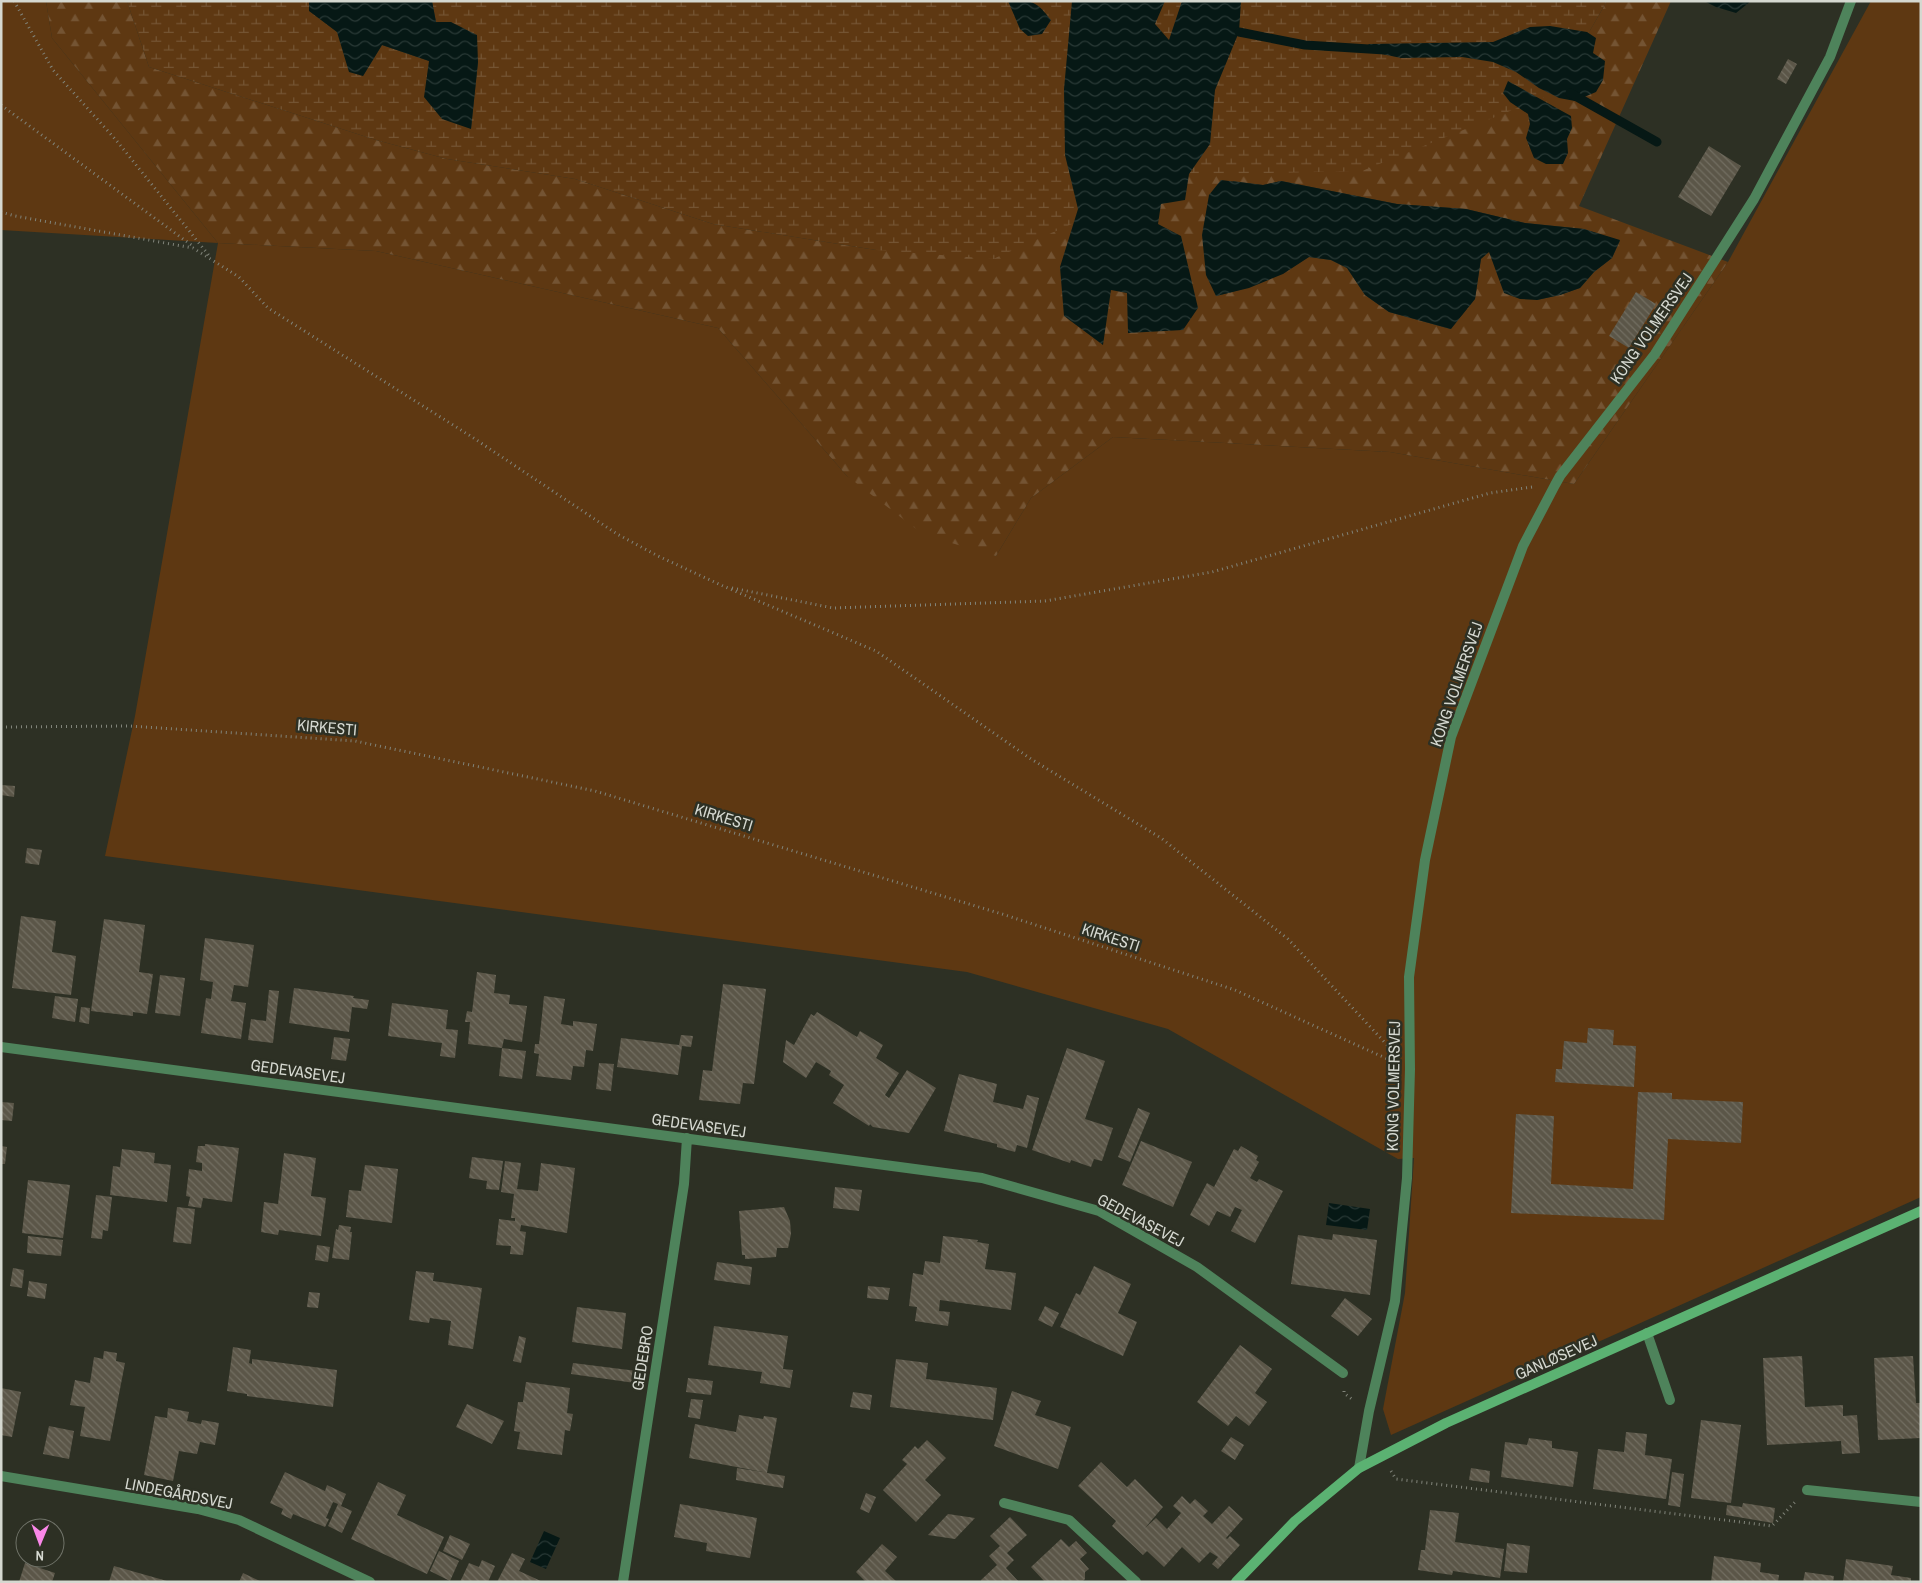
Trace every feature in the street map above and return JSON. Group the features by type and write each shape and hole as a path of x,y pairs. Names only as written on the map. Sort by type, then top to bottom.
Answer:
{"street":[{"name":"KONG VOLMERSVEJ","path":"1358,1468 1369,1411 1395,1301 1407,1178 1410,1069 1409,977 1425,860 1450,737 1523,546 1555,485 1655,354 1754,199 1830,57 1851,1"},
{"name":"GEDEVASEVEJ","path":"1,1047 982,1178 1099,1211 1197,1267 1343,1373"},
{"name":"GEDEBRO","path":"623,1582 684,1184 687,1138"},
{"name":"GANLØSEVEJ","path":"1236,1582 1295,1521 1358,1468 1446,1423 1921,1211"},
{"path":"1647,1333 1670,1400"},
{"name":"LINDEGÅRDSVEJ","path":"1,1476 198,1510 239,1520 370,1582"},
{"path":"1807,1490 1921,1502"},
{"path":"1004,1503 1069,1520 1136,1582"}],"path":[{"path":"14,1 53,70 116,140 213,261"},
{"path":"1,105 213,261"},
{"path":"1,212 193,248 239,277 268,308 472,437 617,534 658,556 723,586 876,651 1031,759 1161,838 1288,939 1410,1069"},
{"path":"723,586 834,608 1045,601 1212,572 1490,492 1555,485"},
{"name":"KIRKESTI","path":"1,727 130,726 355,741 595,791 1002,914 1235,990 1410,1069"},
{"path":"1381,1456 1396,1479 1772,1526 1807,1490"}],"green space":[{"path":"1,1 46,1 52,38 218,243 1,230"},
{"path":"46,1 127,1 149,67 376,140 447,159 575,179 713,224 876,250 1183,175 1554,93 1607,1 1671,1 1579,206 1728,262 1574,484 1390,452 1113,437 1031,498 996,556 924,535 847,476 718,328 376,251 218,243 52,38","holes":["1233,181 1263,185 1281,181 1397,204 1466,209 1525,223 1584,229 1620,241 1612,258 1594,272 1580,288 1537,300 1490,251 1481,258 1475,299 1450,329 1389,312 1365,295 1347,268 1331,260 1309,257 1286,271 1264,281 1216,296"]},
{"path":"127,1 309,1 310,11 337,32 363,76 382,45 429,61 471,129 478,62 451,22 436,22 432,1 1607,1 1554,93 1362,171 1183,175 993,259 876,250 713,224 575,179 447,159 376,140 149,67"},
{"path":"1871,1 1921,1 1921,1197 1391,1435 1383,1409 1405,1293 1414,1158 1398,1159 1168,1029 967,972 105,856 135,716 218,243 376,251 718,328 847,476 996,556 1031,498 1113,437 1390,452 1574,484 1728,262"}],"water":[{"path":"309,1 432,1 436,22 451,22 477,35 478,62 471,129 442,119 424,97 429,61 382,45 363,76 349,72 337,32 309,11"},
{"path":"1008,1 1023,1 1037,5 1051,20 1042,34 1028,36 1020,29"},
{"path":"1072,1 1165,1 1155,24 1169,40 1182,1 1241,1 1239,32 1215,90 1210,144 1189,174 1185,200 1161,204 1158,224 1181,236 1198,308 1183,330 1128,333 1127,293 1111,290 1103,345 1064,316 1060,267 1078,209 1065,155 1064,89"},
{"path":"1704,1 1751,1 1736,13"},
{"path":"1550,26 1587,32 1596,38 1593,53 1605,61 1603,80 1596,92 1575,101 1559,98 1539,88 1516,72 1493,62 1462,57 1401,58 1377,53 1368,44 1493,42 1530,27"},
{"path":"1508,81 1571,116 1572,128 1567,139 1568,153 1563,164 1546,164 1534,158 1526,138 1530,124 1528,114 1510,102 1503,93"},
{"path":"1221,180 1263,185 1281,181 1397,204 1466,209 1525,223 1584,229 1620,240 1612,258 1594,272 1580,288 1537,300 1520,299 1504,293 1489,252 1481,259 1475,299 1451,329 1389,312 1365,295 1347,268 1331,260 1309,257 1283,274 1249,288 1216,296 1206,275 1202,235 1209,195"},
{"path":"1329,1203 1370,1209 1367,1230 1326,1225"},
{"path":"544,1531 560,1538 546,1569 530,1562"}],"building":[{"path":"1788,59 1797,64 1786,84 1777,79"},
{"path":"1709,146 1741,166 1711,216 1678,197"},
{"path":"1636,292 1656,304 1629,348 1609,336"},
{"path":"1,785 15,786 14,797 1,795"},
{"path":"27,848 42,850 39,865 25,863"},
{"path":"21,916 56,921 52,952 76,956 71,995 12,988"},
{"path":"104,919 145,925 139,972 153,974 147,1014 133,1012 133,1016 91,1011"},
{"path":"205,938 254,945 248,987 234,985 231,1001 246,1003 241,1039 201,1033 206,998 211,999 213,982 200,980"},
{"path":"477,972 496,975 494,993 510,995 509,1004 527,1006 522,1042 504,1039 502,1048 468,1044 470,1022 465,1022 467,1011 472,1012"},
{"path":"160,975 185,978 180,1016 155,1013"},
{"path":"723,984 766,989 754,1084 743,1083 740,1104 699,1100 703,1070 712,1071"},
{"path":"294,988 354,996 353,998 369,1000 367,1009 352,1007 349,1032 289,1023"},
{"path":"269,990 279,991 273,1043 248,1040 251,1019 266,1021"},
{"path":"55,996 78,999 75,1022 52,1018"},
{"path":"544,996 565,999 561,1024 573,1026 573,1021 597,1024 593,1051 586,1050 584,1067 573,1066 571,1080 536,1076 539,1054 534,1053 535,1044 539,1044"},
{"path":"392,1003 448,1010 446,1029 458,1030 455,1058 440,1056 442,1043 388,1036"},
{"path":"81,1007 90,1008 89,1024 79,1022"},
{"path":"817,1012 857,1037 860,1031 883,1045 876,1058 899,1073 885,1095 889,1098 907,1070 936,1088 909,1133 873,1127 870,1124 869,1126 833,1103 844,1085 829,1075 831,1071 816,1062 806,1078 783,1062 786,1040 794,1045 811,1014 814,1016"},
{"path":"1588,1028 1614,1030 1613,1045 1636,1046 1634,1087 1555,1082 1556,1069 1562,1069 1564,1041 1587,1043"},
{"path":"681,1035 693,1036 691,1047 682,1046 678,1075 617,1067 621,1038 679,1045"},
{"path":"334,1037 350,1039 346,1061 331,1059"},
{"path":"502,1048 526,1051 522,1079 499,1076"},
{"path":"1067,1048 1105,1061 1085,1119 1113,1128 1102,1161 1094,1159 1091,1167 1071,1160 1070,1163 1032,1150"},
{"path":"599,1063 614,1064 611,1091 596,1089"},
{"path":"959,1074 997,1084 993,1102 1023,1109 1027,1095 1039,1098 1027,1148 1017,1145 1015,1152 997,1147 997,1144 944,1131"},
{"path":"1638,1092 1672,1093 1672,1099 1743,1102 1741,1143 1668,1139 1664,1220 1511,1213 1516,1114 1554,1116 1551,1184 1633,1189"},
{"path":"1,1102 14,1103 12,1121 1,1120"},
{"path":"1138,1108 1150,1113 1130,1162 1118,1157"},
{"path":"1141,1141 1192,1162 1173,1207 1122,1185"},
{"path":"205,1144 239,1148 232,1202 203,1198 201,1208 188,1206 190,1197 186,1196 189,1169 202,1171 202,1163 196,1162 198,1146 205,1146"},
{"path":"1,1146 7,1147 5,1164 1,1164"},
{"path":"1241,1146 1258,1156 1256,1160 1259,1162 1250,1178 1257,1182 1259,1179 1283,1191 1255,1243 1231,1231 1242,1210 1235,1207 1230,1217 1217,1211 1209,1226 1190,1215 1207,1183 1214,1187 1234,1149 1238,1151"},
{"path":"122,1149 155,1153 154,1163 171,1165 167,1202 110,1195 113,1166 120,1167"},
{"path":"284,1153 316,1158 311,1196 326,1198 321,1236 279,1230 278,1235 261,1232 264,1202 278,1204"},
{"path":"472,1157 503,1161 499,1190 486,1189 487,1181 469,1178"},
{"path":"505,1161 521,1163 517,1189 538,1191 541,1163 575,1168 567,1233 521,1225 520,1231 526,1232 523,1255 510,1254 511,1246 496,1245 499,1219 515,1221 515,1218 511,1218 514,1194 501,1192"},
{"path":"365,1165 398,1169 392,1223 346,1217 349,1190 361,1191"},
{"path":"28,1180 70,1185 63,1238 22,1233"},
{"path":"835,1187 862,1190 859,1211 833,1208"},
{"path":"96,1195 112,1197 108,1231 103,1230 102,1239 91,1238"},
{"path":"177,1207 195,1209 191,1244 173,1242"},
{"path":"784,1207 790,1221 791,1234 788,1248 777,1248 776,1257 745,1259 745,1255 742,1255 739,1211"},
{"path":"339,1225 351,1227 349,1260 332,1258 336,1229 338,1230"},
{"path":"1333,1234 1377,1240 1370,1295 1291,1284 1298,1235 1332,1240"},
{"path":"28,1236 63,1240 61,1256 27,1253"},
{"path":"943,1236 978,1240 977,1242 989,1244 985,1269 1016,1273 1011,1310 940,1300 939,1311 950,1312 948,1326 915,1321 917,1307 909,1306 913,1273 923,1275 925,1261 940,1263"},
{"path":"317,1245 330,1247 328,1262 315,1260"},
{"path":"717,1262 752,1267 750,1285 714,1280"},
{"path":"1094,1266 1131,1284 1118,1313 1137,1322 1123,1356 1060,1327 1076,1293 1080,1295"},
{"path":"13,1268 24,1270 22,1288 10,1286"},
{"path":"416,1271 434,1273 433,1281 482,1288 473,1349 448,1345 451,1321 430,1318 429,1323 409,1320"},
{"path":"29,1281 47,1284 45,1299 27,1296"},
{"path":"868,1286 890,1288 888,1300 867,1298"},
{"path":"309,1292 320,1293 318,1308 307,1307"},
{"path":"1345,1298 1372,1319 1358,1336 1331,1316"},
{"path":"1045,1306 1059,1313 1052,1327 1038,1320"},
{"path":"577,1307 626,1313 622,1349 572,1342"},
{"path":"714,1326 788,1336 783,1369 793,1370 790,1388 760,1383 762,1372 708,1365"},
{"path":"519,1336 526,1338 521,1363 513,1361"},
{"path":"1240,1345 1272,1369 1255,1393 1267,1402 1249,1426 1236,1416 1228,1426 1197,1402"},
{"path":"233,1347 251,1350 249,1363 252,1364 252,1359 337,1370 333,1407 247,1396 247,1394 227,1391"},
{"path":"104,1351 117,1353 116,1361 125,1363 110,1441 80,1436 85,1407 70,1405 75,1380 90,1383 94,1357 103,1359"},
{"path":"1802,1356 1805,1407 1843,1405 1843,1416 1857,1415 1860,1453 1842,1454 1841,1441 1767,1445 1763,1358"},
{"path":"1913,1356 1916,1403 1921,1403 1921,1438 1878,1440 1874,1358"},
{"path":"896,1359 928,1363 926,1379 997,1388 993,1420 890,1407"},
{"path":"573,1363 637,1371 635,1383 571,1374"},
{"path":"688,1378 713,1381 711,1395 686,1392"},
{"path":"526,1382 570,1388 567,1413 573,1414 570,1431 565,1430 562,1455 517,1449 520,1432 514,1431 518,1402 523,1402"},
{"path":"1,1388 21,1392 12,1437 1,1435"},
{"path":"1012,1391 1041,1401 1035,1415 1071,1427 1058,1469 994,1446"},
{"path":"853,1392 872,1395 870,1410 850,1407"},
{"path":"691,1399 703,1400 700,1419 688,1417"},
{"path":"467,1404 504,1421 492,1444 456,1427"},
{"path":"168,1408 189,1412 187,1421 201,1424 202,1420 219,1423 215,1445 200,1442 197,1454 179,1451 173,1481 144,1475 155,1416 167,1418"},
{"path":"739,1415 763,1419 764,1416 777,1418 767,1473 785,1476 783,1488 736,1480 737,1468 763,1472 689,1458 695,1424 736,1432"},
{"path":"1701,1420 1741,1425 1731,1503 1691,1498"},
{"path":"49,1426 74,1431 69,1459 43,1454"},
{"path":"1626,1432 1647,1434 1645,1455 1672,1459 1666,1499 1593,1489 1598,1449 1624,1452"},
{"path":"1231,1437 1244,1445 1235,1460 1221,1451"},
{"path":"1529,1438 1552,1441 1552,1448 1578,1452 1573,1487 1501,1477 1505,1442 1527,1445"},
{"path":"927,1440 946,1458 925,1480 941,1495 916,1522 883,1490 907,1464 902,1460 915,1446 918,1449"},
{"path":"1101,1462 1127,1487 1135,1479 1163,1507 1145,1528 1156,1518 1167,1529 1181,1513 1173,1506 1182,1496 1190,1504 1195,1499 1208,1511 1203,1516 1212,1524 1229,1506 1243,1519 1226,1538 1230,1536 1240,1545 1218,1569 1212,1564 1218,1557 1210,1552 1199,1563 1182,1547 1164,1567 1147,1551 1143,1555 1112,1526 1116,1521 1078,1486"},
{"path":"1471,1468 1490,1471 1489,1483 1469,1480"},
{"path":"285,1472 325,1491 327,1485 346,1494 341,1506 352,1511 342,1533 328,1526 338,1504 333,1502 326,1518 329,1519 325,1527 293,1514 291,1519 281,1514 283,1509 270,1503"},
{"path":"1672,1472 1684,1474 1680,1507 1668,1505"},
{"path":"378,1482 406,1495 397,1515 444,1537 427,1574 351,1539"},
{"path":"866,1493 876,1497 869,1513 860,1509"},
{"path":"1743,1503 1775,1508 1773,1523 1726,1515 1727,1505 1742,1507"},
{"path":"680,1504 757,1518 750,1558 706,1551 707,1543 674,1537"},
{"path":"1430,1510 1459,1513 1455,1542 1504,1549 1500,1578 1453,1571 1452,1575 1418,1570 1421,1550 1425,1550"},
{"path":"948,1514 975,1518 955,1539 928,1535"},
{"path":"1010,1517 1027,1535 1007,1553 1014,1560 1006,1568 1019,1582 982,1582 981,1580 997,1565 989,1556 1000,1546 990,1536"},
{"path":"450,1535 470,1544 462,1560 443,1551"},
{"path":"1061,1539 1069,1547 1076,1541 1087,1553 1080,1559 1089,1569 1085,1572 1085,1579 1082,1582 1045,1582 1031,1567"},
{"path":"1507,1543 1530,1546 1527,1573 1504,1571"},
{"path":"882,1544 897,1557 885,1571 897,1582 866,1582 856,1572"},
{"path":"439,1551 459,1561 450,1581 430,1571"},
{"path":"512,1553 525,1559 519,1571 543,1582 497,1582"},
{"path":"1714,1556 1761,1563 1760,1572 1779,1575 1778,1582 1711,1582"},
{"path":"1846,1559 1893,1566 1891,1575 1911,1578 1911,1582 1843,1582"},
{"path":"482,1560 495,1566 488,1582 460,1582 469,1563 479,1567"},
{"path":"114,1566 167,1581 109,1582"},
{"path":"23,1568 40,1568 55,1573 52,1582 19,1582"},
{"path":"1805,1572 1834,1576 1833,1582 1803,1582"},
{"path":"243,1573 262,1582 239,1582"}],"waterway":[{"path":"1239,32 1305,45 1385,50"},
{"path":"1570,93 1657,142"}]}
